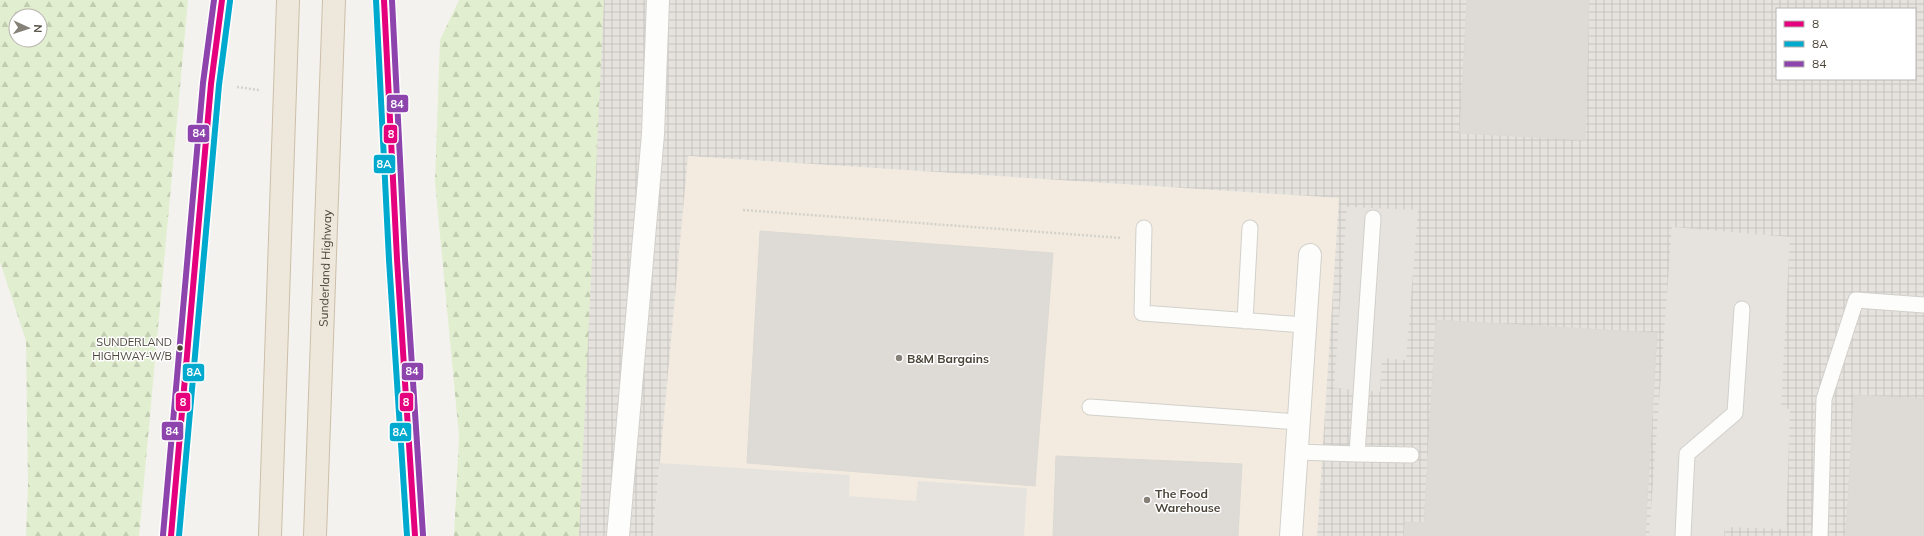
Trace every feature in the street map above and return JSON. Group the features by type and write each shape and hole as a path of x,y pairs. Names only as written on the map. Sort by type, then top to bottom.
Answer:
{"highway":[{"path":"171,536 211,84 222,0"},
{"path":"270,536 288,0"},
{"name":"Sunderland Highway","path":"315,536 334,0"},
{"path":"384,0 397,260 415,536"}],"street":[{"path":"618,536 653,134 658,0"},
{"path":"1291,536 1310,255"}],"lane":[{"path":"1357,454 1373,218"},
{"path":"1245,321 1250,228"},
{"path":"1144,234 1142,313 1306,325"},
{"path":"1820,536 1824,399 1856,300 1924,305"},
{"path":"1683,536 1687,454 1735,413 1742,309"},
{"path":"1090,407 1299,422"},
{"path":"1297,452 1411,455"}],"path":[{"path":"211,84 264,90"},
{"path":"743,210 1144,234"}],"shaded area":[{"path":"603,0 1924,0 1924,536 1317,536 1339,198 688,156 653,536 577,536"},
{"path":"687,156 1340,198 1317,536 653,536"},
{"path":"1347,207 1418,210 1406,360 1382,358 1380,392 1334,388"},
{"path":"1672,227 1790,237 1781,408 1790,409 1786,529 1725,527 1724,536 1649,536"},
{"path":"660,463 850,475 849,496 916,501 918,481 1027,488 1024,536 653,536"}],"green space":[{"path":"0,0 188,0 139,536 26,536 28,486 26,341 0,262"},
{"path":"459,0 604,0 579,536 454,536 459,436 435,182 440,40"}],"building":[{"path":"1467,0 1589,0 1585,140 1460,133"},
{"name":"B&M Bargains","path":"760,231 1053,253 1035,486 747,463"},
{"path":"1436,320 1657,333 1645,536 1404,536 1405,522 1424,523"},
{"path":"1854,395 1924,399 1924,536 1846,536"},
{"name":"The Food Warehouse","path":"1056,456 1242,464 1238,536 1053,536"}],"transit line":[{"name":"84","path":"163,535 203,83 214,0"},
{"name":"8","path":"171,536 211,84 222,0"},
{"name":"8A","path":"376,0 389,260 407,536"},
{"name":"8","path":"384,0 397,259 415,536"},
{"name":"84","path":"392,0 405,259 423,535"},
{"name":"8A","path":"179,536 219,85 230,1"}],"place":[{"name":"SUNDERLAND HIGHWAY-W/B","path":"180,348"},
{"name":"B&M Bargains","path":"899,358"},
{"name":"The Food Warehouse","path":"1147,500"}]}
